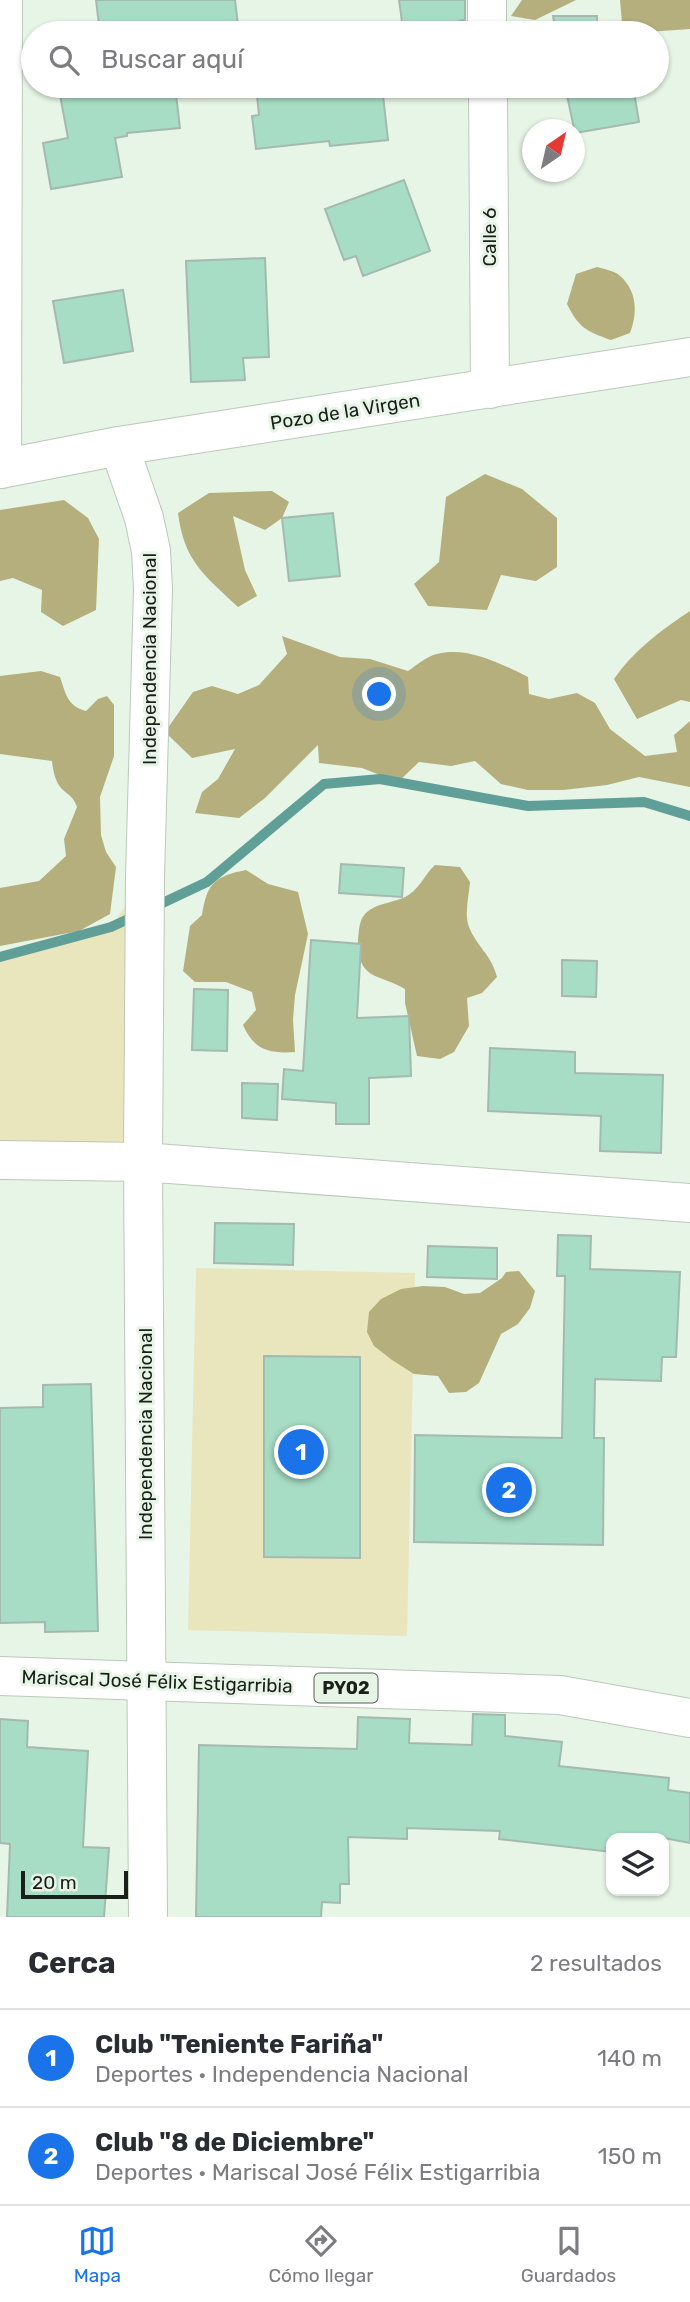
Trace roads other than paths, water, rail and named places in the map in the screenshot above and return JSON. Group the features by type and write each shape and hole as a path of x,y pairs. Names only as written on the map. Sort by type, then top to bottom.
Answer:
{"street":[{"path":"1,469 3,0"},
{"path":"487,0 487,21"},
{"name":"Calle 6","path":"488,98 490,389"},
{"name":"Pozo de la Virgen","path":"1,469 119,446 690,357"},
{"name":"Independencia Nacional","path":"119,446 144,518 151,551 153,589 145,877 143,1162 148,1917"},
{"path":"0,1160 143,1162 690,1203"},
{"name":"Mariscal José Félix Estigarribia","path":"0,1676 560,1695 690,1718"},
{"path":"560,1695 690,1699"}],"waterway":[{"path":"152,908 207,882 324,784 380,779 528,806 644,802 690,816"},
{"path":"0,957 111,927 137,915"}],"place":[{"name":"Club \"Teniente Fariña\"","path":"301,1452"},
{"name":"Club \"8 de Diciembre\"","path":"509,1490"}]}
